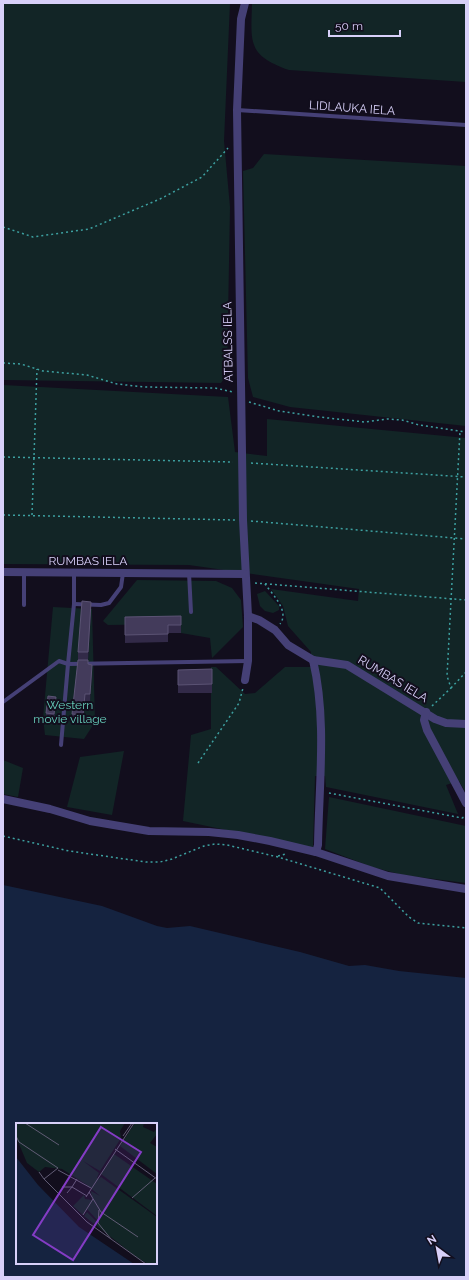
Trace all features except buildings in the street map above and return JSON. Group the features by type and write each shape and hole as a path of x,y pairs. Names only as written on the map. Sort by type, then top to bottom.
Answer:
{"street":[{"name":"ATBALSS IELA","path":"245,3 241,19 236,110 243,520 245,582 248,616 248,661 245,680"},
{"name":"RUMBAS IELA","path":"3,572 245,574"},
{"name":"RUMBAS IELA","path":"248,616 275,630 288,645 313,660 347,665 426,712 435,719 446,723 466,724"},
{"path":"313,660 320,702 322,729 318,790 318,845 316,852"},
{"path":"426,712 424,720 427,730 466,803"},
{"path":"3,799 50,809 90,821 149,831 209,832 238,835 316,852 388,876 466,889"}],"lane":[{"name":"LIDLAUKA IELA","path":"236,110 466,125"},
{"path":"24,572 24,604"},
{"path":"74,604 109,604 121,587 123,572"},
{"path":"61,745 74,604 74,573"},
{"path":"189,573 191,612"},
{"path":"3,702 59,661 68,664 248,661"}],"path":[{"path":"3,227 33,237 89,229 160,199 202,177 237,138"},
{"path":"3,363 20,364 37,369 87,375 117,384 146,387 215,388 241,394 250,402 279,411 365,422 386,419 402,420 419,425 466,432"},
{"path":"32,515 37,369"},
{"path":"451,688 447,676 460,431"},
{"path":"3,457 243,462 466,477"},
{"path":"3,515 243,520 466,539"},
{"path":"245,582 466,600"},
{"path":"265,584 282,609 282,621 275,630"},
{"path":"426,712 466,672"},
{"path":"198,763 239,703 245,680"},
{"path":"318,790 462,818 466,816"},
{"path":"3,836 70,851 146,862 172,860 210,845 227,845 278,857 380,888 409,917 418,923 466,928"}],"green space":[{"path":"3,3 230,3 224,141 230,207 227,374 221,383 3,380"},
{"path":"252,3 466,3 466,82 289,70 265,59 254,46 251,28"},
{"path":"264,154 466,166 466,426 290,407 253,397 248,378 243,171 253,168"},
{"path":"3,385 228,397 235,452 267,456 267,419 466,438 466,793 459,781 446,785 458,814 326,787 325,776 315,776 313,848 183,821 191,735 211,729 211,667 216,667 245,694 255,693 285,667 311,667 311,652 288,626 283,606 271,589 358,601 359,589 189,565 3,564"},
{"path":"137,580 216,581 232,588 241,600 243,627 212,658 210,638 181,633 181,624 108,625 103,621"},
{"path":"265,591 279,606 279,610 273,613 265,611 260,606 257,594"},
{"name":"Western movie village","path":"53,607 92,609 95,722 84,739 45,735 43,718"},
{"path":"124,751 112,815 67,807 80,757"},
{"path":"3,760 23,768 18,797 3,794"},
{"path":"329,797 466,826 466,883 403,875 372,867 325,849"}],"water":[{"path":"3,885 102,906 157,926 167,928 190,926 300,952 349,966 365,965 399,971 466,978 466,1277 3,1277"}]}
